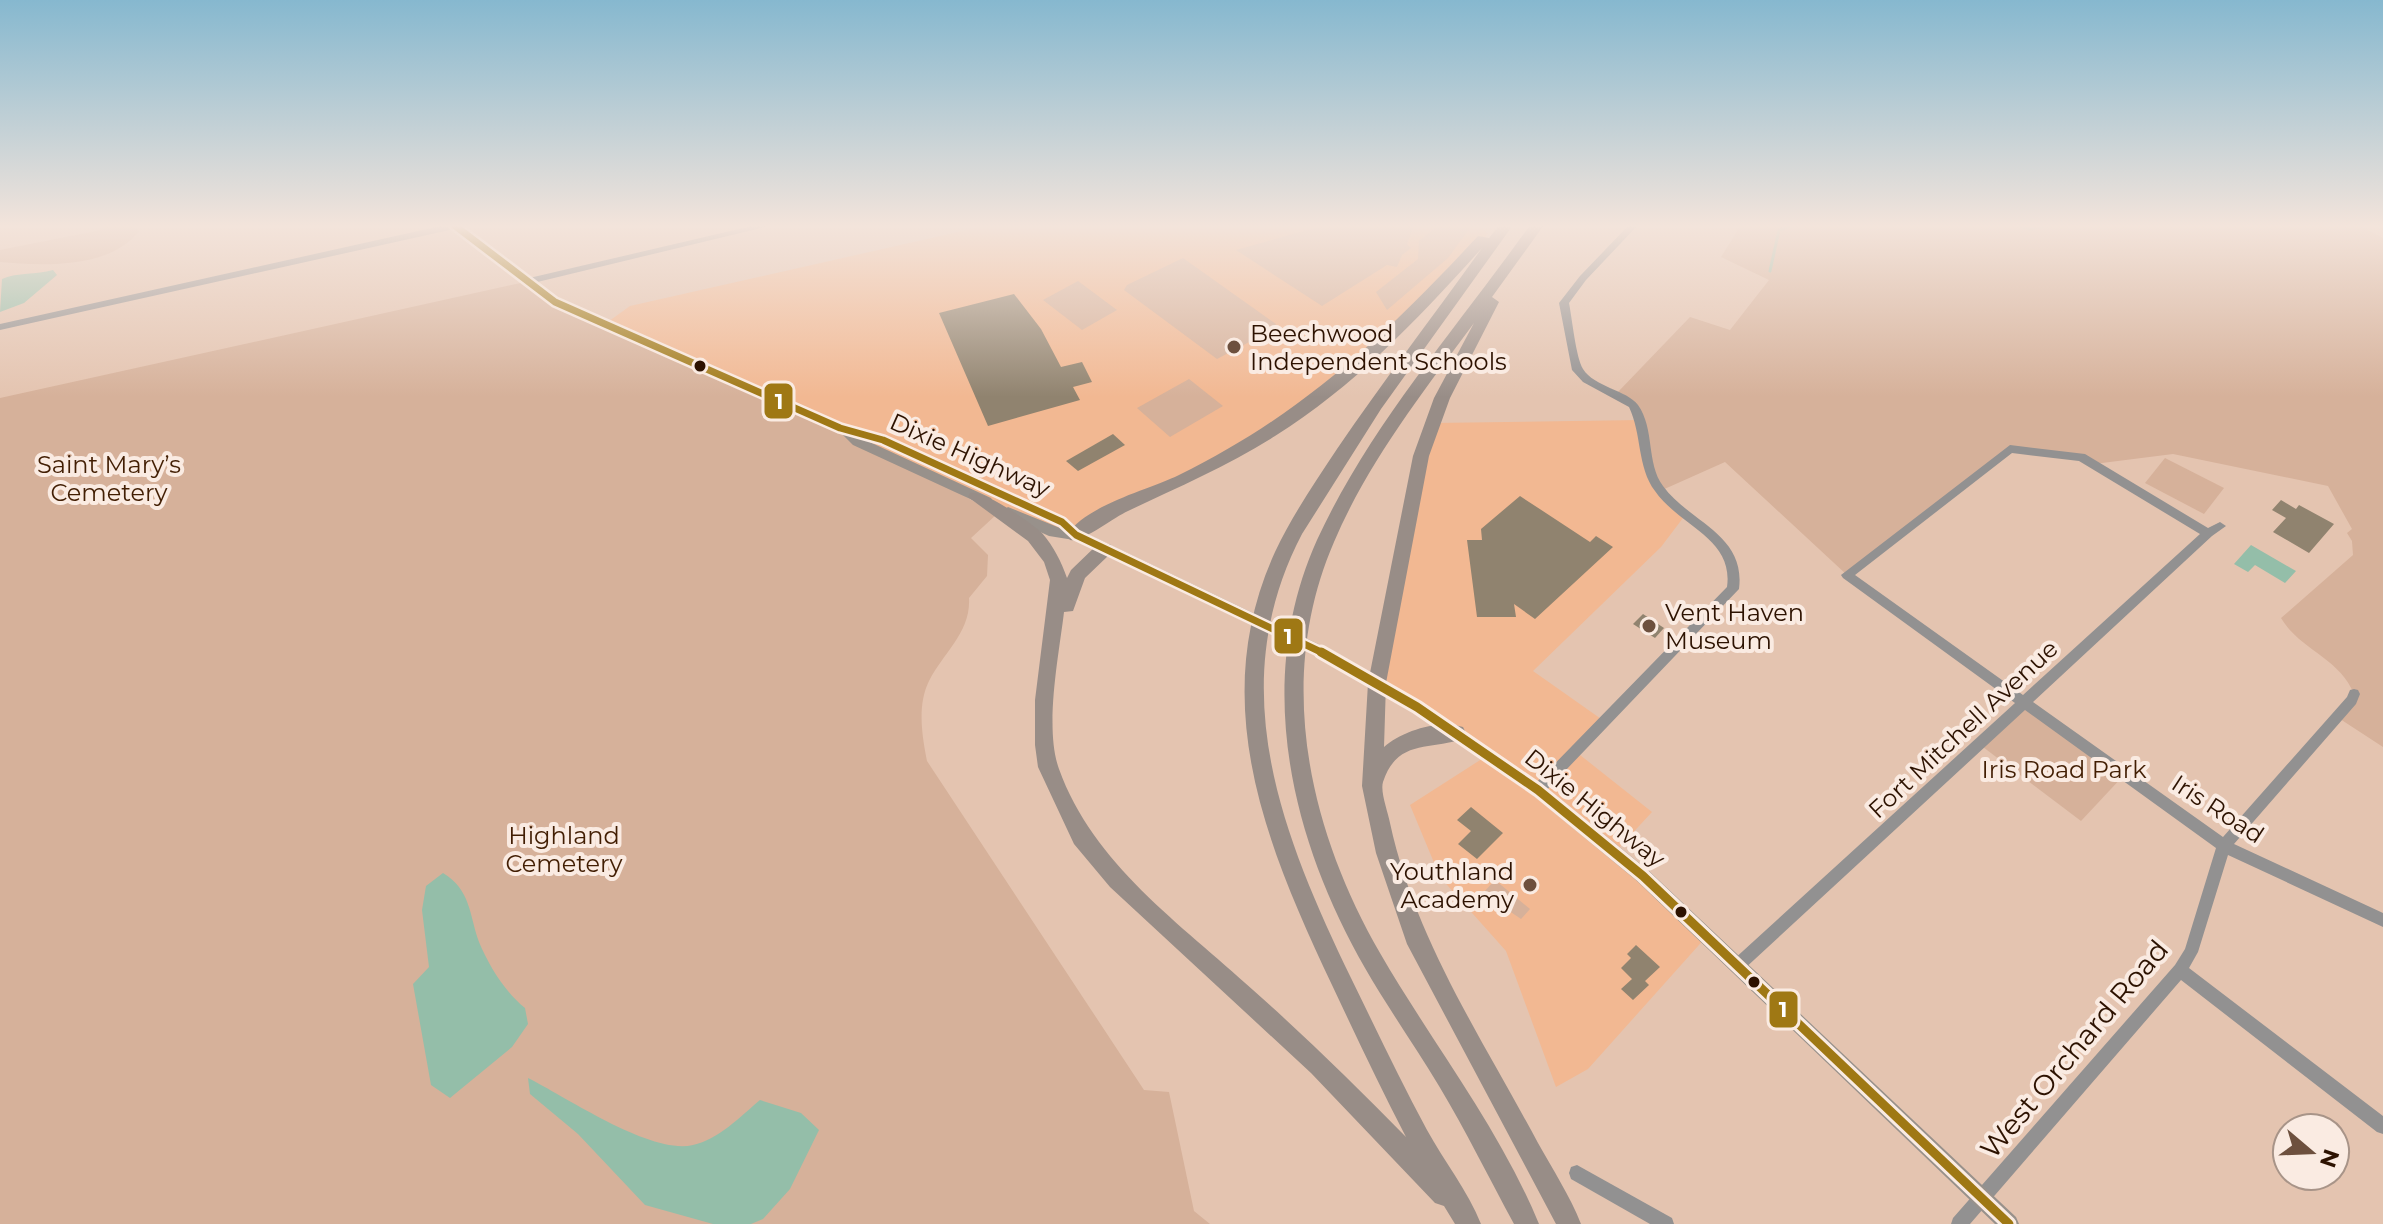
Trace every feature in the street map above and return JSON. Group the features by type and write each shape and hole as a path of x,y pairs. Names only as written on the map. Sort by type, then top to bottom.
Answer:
{"highway":[{"path":"1076,535 1089,523 1182,480 1258,438 1338,384 1412,316 1443,282"},
{"path":"1465,282 1359,430 1309,507 1273,580 1253,659 1254,731 1271,820 1304,905 1374,1053 1465,1218"},
{"path":"1496,282 1448,347 1349,497 1325,542 1304,598 1290,676 1298,762 1323,856 1370,956 1458,1096 1527,1224"},
{"path":"1502,282 1442,398 1421,456 1377,683 1372,786 1386,853 1415,937 1569,1224"},
{"path":"976,497 1034,536 1052,560 1059,580 1044,700 1048,767 1081,838 1117,880 1319,1065 1465,1218"},
{"path":"1053,647 1071,585 1085,566 1104,549"},
{"path":"1372,786 1386,755 1399,744 1421,737 1456,733"}],"main road":[{"name":"Dixie Highway","path":"525,282 577,312 840,428 883,440 1062,522 1076,535 1330,656 1456,733 1538,790 1643,876 2009,1224"},
{"name":"Dixie Highway","path":"840,428 857,442 976,497 1054,532 1076,535"}],"street":[{"path":"0,327 202,282"},
{"path":"1538,790 1733,589 1737,579 1735,565 1725,550 1657,486 1633,405 1587,380 1573,361 1564,303 1580,282"},
{"name":"Fort Mitchell Avenue","path":"1737,966 2214,529 2081,457 2010,449 1847,575"},
{"name":"Iris Road","path":"1847,575 2224,846 2383,920"},
{"name":"West Orchard Road","path":"1959,1224 2180,970 2191,952 2224,846 2354,694"},
{"path":"2180,970 2383,1126"},
{"path":"1577,1173 1666,1224"}],"shaded area":[{"path":"2,282 49,282 24,303 0,312"},
{"path":"736,282 1443,282 1412,316 1272,430 1089,523 1054,532 605,324 630,306"},
{"path":"1640,420 1654,479 1686,514 1661,547 1533,671 1604,721 1575,751 1652,812 1615,852 1707,936 1588,1069 1556,1087 1506,951 1440,877 1410,805 1488,755 1377,683 1432,423"},
{"path":"2251,545 2296,571 2285,583 2255,565 2248,572 2234,564"},
{"path":"443,873 464,895 483,951 504,986 525,1008 528,1024 512,1047 450,1098 431,1085 413,984 429,967 422,910 426,886"},
{"path":"528,1078 610,1123 655,1142 675,1146 693,1145 711,1138 760,1100 801,1113 819,1130 790,1189 763,1219 751,1224 713,1224 645,1205 578,1134 530,1094"}],"green space":[{"name":"Highland Cemetery","path":"525,282 540,293 840,428 997,514 971,538 988,555 987,576 969,598 961,632 925,690 922,721 927,761 1144,1090 1169,1092 1194,1211 1210,1224 0,1224 0,398"},
{"path":"1080,282 1117,310 1082,330 1043,300"},
{"path":"1133,282 1217,282 1276,324 1274,329 1217,359 1124,290"},
{"path":"1285,282 1360,282 1322,306"},
{"path":"1389,282 1420,282 1387,310 1376,292"},
{"path":"1767,282 2383,282 2383,747 2337,717 2354,694 2348,682 2329,662 2298,638 2281,618 2353,555 2352,541 2347,533 2352,529 2328,486 2173,454 2094,464 2081,457 2017,449 1847,575 1725,462 1660,491 1637,410 1617,393 1690,317 1730,330"},
{"path":"1189,379 1223,406 1170,437 1137,408"},
{"path":"2165,458 2224,488 2204,514 2145,483"},
{"name":"Iris Road Park","path":"2026,702 2125,774 2081,821 1979,744"},
{"path":"1495,880 1530,909 1521,919 1483,893"}],"building":[{"path":"1014,294 1041,329 1061,367 1082,362 1092,382 1073,387 1080,400 988,426 939,313"},
{"path":"1113,434 1125,445 1078,471 1066,461"},
{"path":"1520,496 1590,542 1596,536 1613,547 1535,619 1514,604 1516,617 1477,617 1467,540 1482,540 1481,529"},
{"path":"2281,500 2296,509 2299,505 2334,524 2309,553 2273,532 2286,518 2272,510"},
{"name":"Vent Haven Museum","path":"1643,614 1664,628 1655,638 1633,624"},
{"path":"1471,807 1503,833 1477,859 1458,844 1471,831 1457,820"},
{"path":"1636,945 1660,967 1645,981 1649,985 1633,1000 1621,989 1632,979 1621,968 1631,958 1627,954"}],"transit line":[{"name":"1","path":"529,282 555,302 840,428 883,440 1062,522 1076,535 1330,656 1417,707 1538,790 1643,876 2009,1224"}],"place":[{"name":"Beechwood Independent Schools","path":"1234,347"},
{"name":"Vent Haven Museum","path":"1649,626"},
{"name":"Youthland Academy","path":"1530,885"}],"park label":[{"name":"Saint Mary’s Cemetery","path":"109,478"}]}
